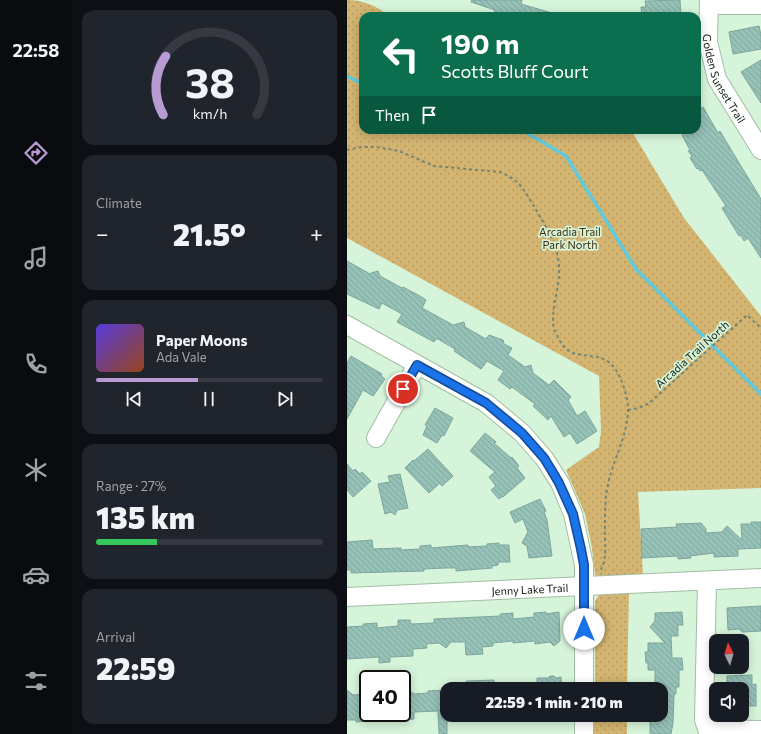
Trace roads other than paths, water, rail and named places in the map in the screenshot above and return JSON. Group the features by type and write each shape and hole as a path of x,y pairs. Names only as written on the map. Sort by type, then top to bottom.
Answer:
{"street":[{"path":"709,2 761,5"},
{"name":"Golden Sunset Trail","path":"709,2 709,42 717,79 761,150"},
{"path":"347,325 486,403 522,433 544,458 559,483 573,514 584,565 584,682"},
{"path":"376,438 417,365"},
{"name":"Jenny Lake Trail","path":"347,597 761,578"},
{"path":"707,581 704,720 707,730 761,730"},
{"path":"584,722 584,734"}],"waterway":[{"path":"347,76 359,82"},
{"path":"529,134 566,156 636,269 761,394"}],"park label":[{"name":"Arcadia Trail Park North","path":"570,237"}]}
